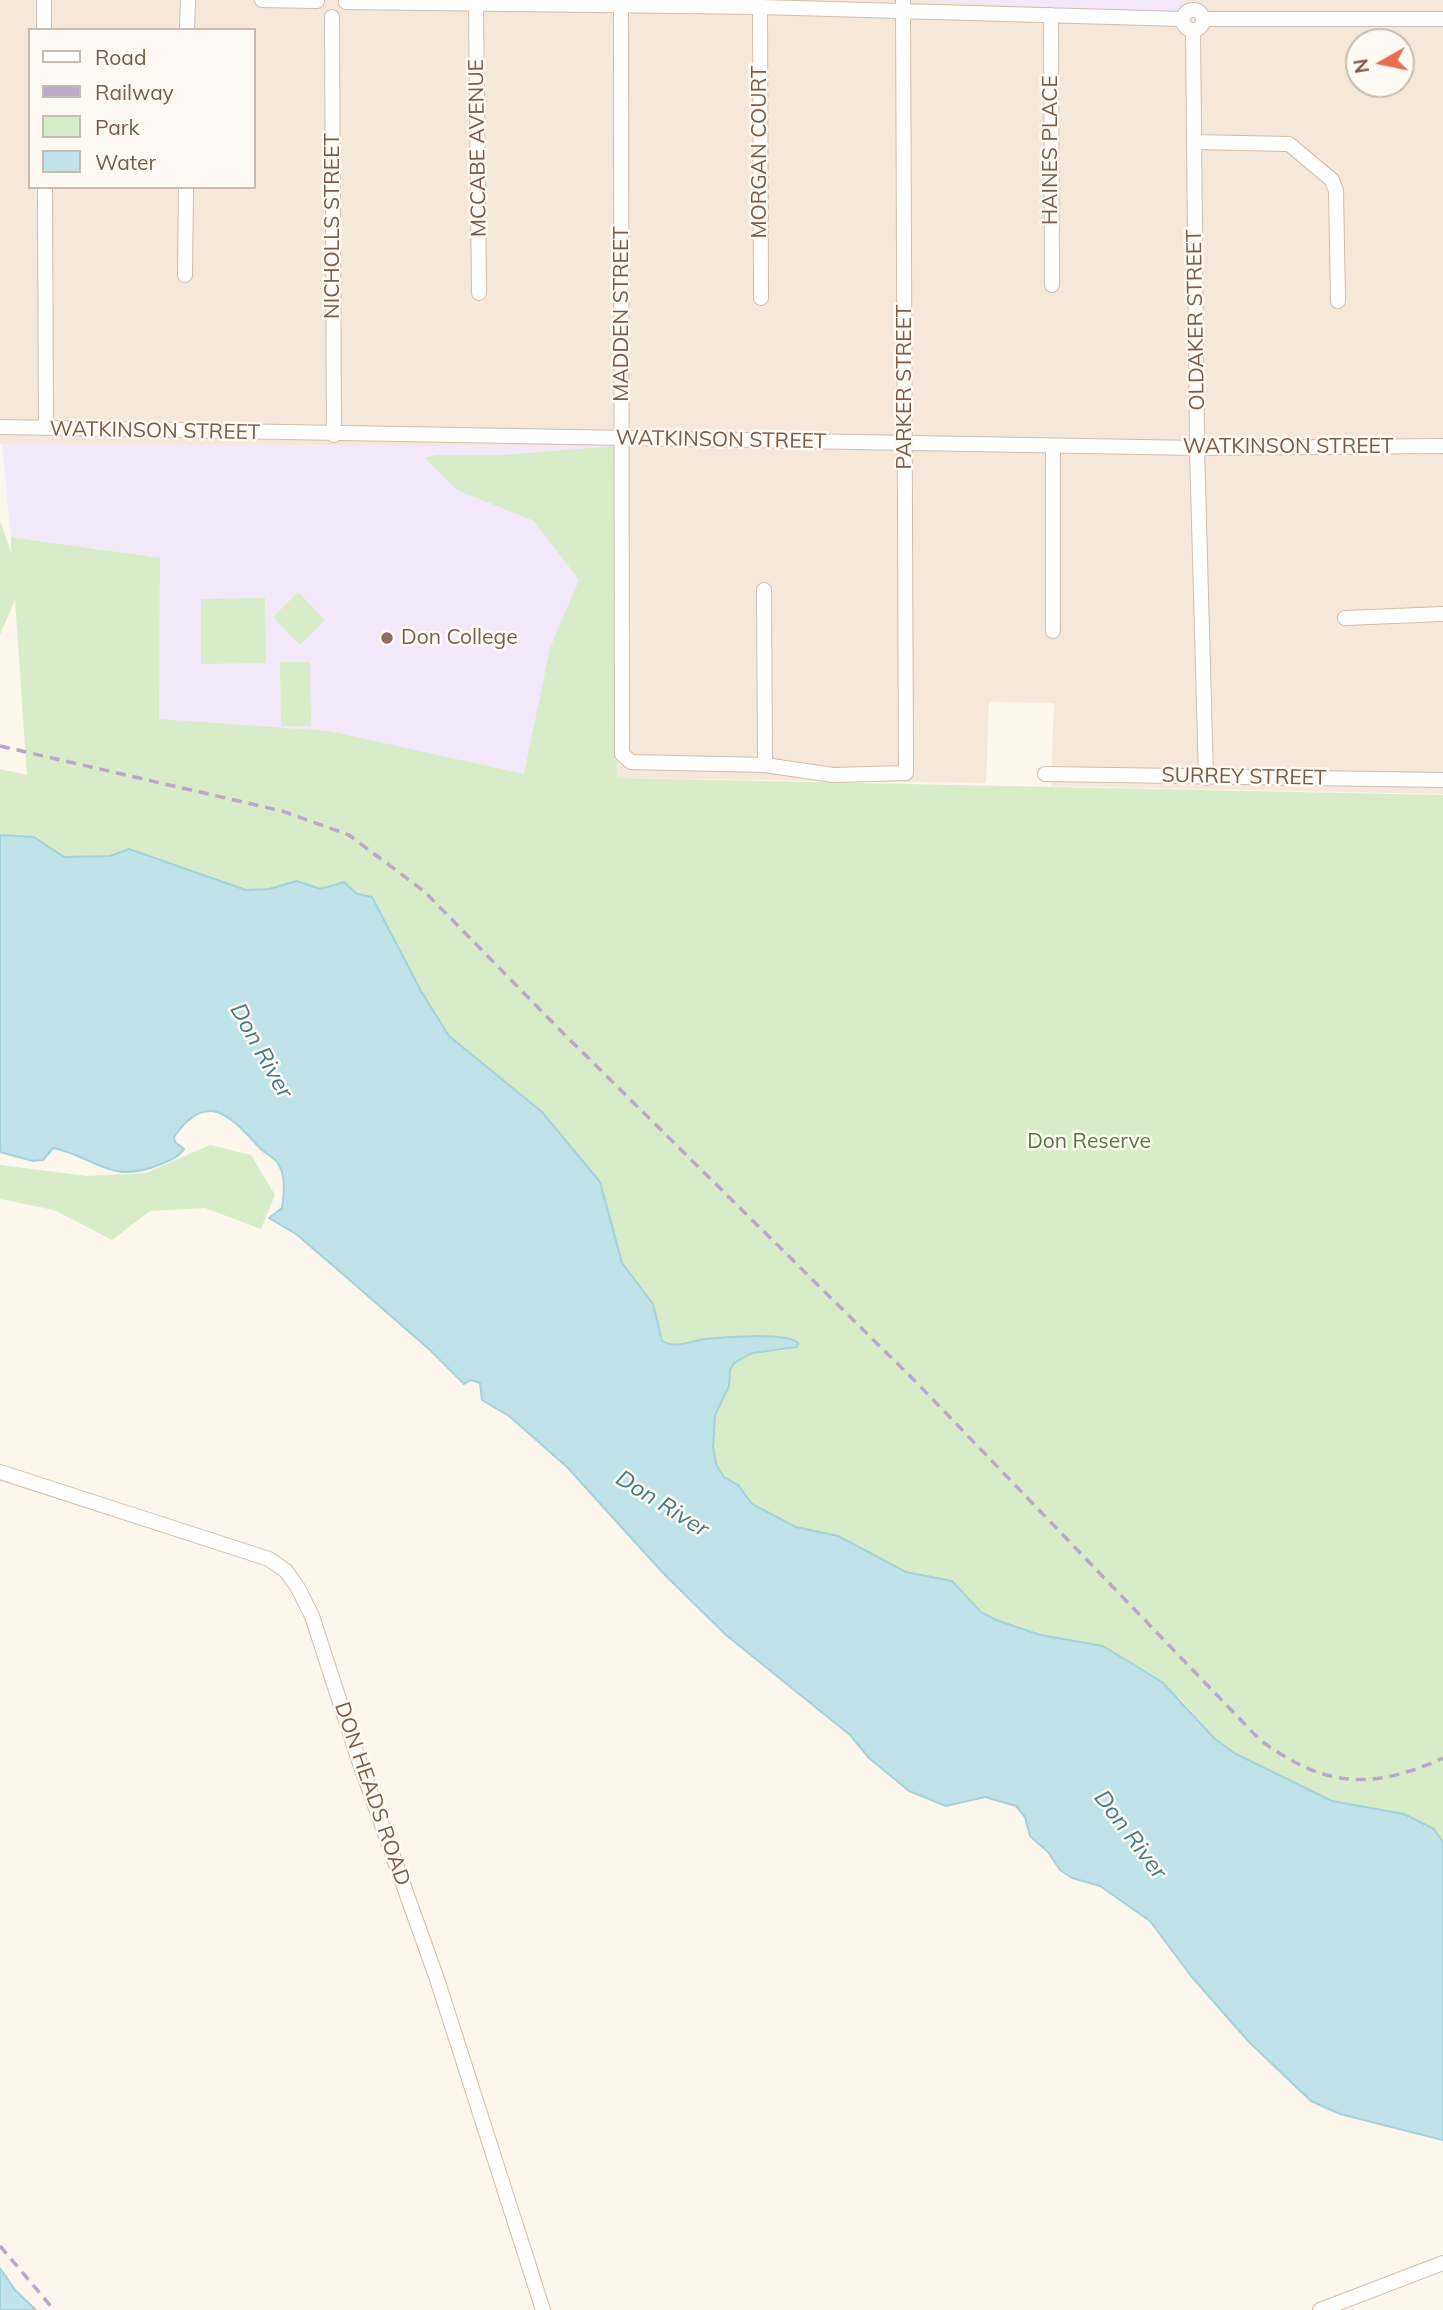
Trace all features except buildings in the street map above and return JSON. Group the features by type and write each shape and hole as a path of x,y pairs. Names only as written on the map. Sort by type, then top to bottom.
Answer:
{"street":[{"path":"44,0 44,28"},
{"path":"187,28 188,0"},
{"path":"262,0 317,1 323,13 332,17 342,12 346,1 760,7 903,5 1051,15 1192,12 1443,19"},
{"name":"MADDEN STREET","path":"621,3 622,754 631,762 765,765"},
{"name":"MCCABE AVENUE","path":"476,4 479,293"},
{"name":"PARKER STREET","path":"765,765 833,775 906,773 903,5"},
{"name":"MORGAN COURT","path":"760,7 761,298"},
{"name":"OLDAKER STREET","path":"1192,12 1200,28 1193,30 1197,448 1206,778"},
{"name":"HAINES PLACE","path":"1051,15 1052,285"},
{"name":"NICHOLLS STREET","path":"332,17 334,435"},
{"path":"1194,142 1289,144 1332,180 1336,191 1338,301"},
{"path":"45,189 46,428"},
{"path":"185,275 186,189"},
{"name":"WATKINSON STREET","path":"0,427 334,435 905,441 1197,448 1443,446"},
{"path":"1053,446 1053,631"},
{"path":"764,590 765,765"},
{"path":"1345,618 1443,614"},
{"name":"SURREY STREET","path":"1045,774 1443,780"},
{"name":"DON HEADS ROAD","path":"0,1472 269,1559 286,1571 298,1588 312,1616 358,1758 437,1979 543,2310"},
{"path":"1320,2310 1443,2263"}],"shaded area":[{"path":"0,0 1443,0 1443,794 1051,786 1054,703 989,702 986,783 617,778 615,446 504,455 0,444"},
{"path":"919,0 1186,0 1186,3 1174,14"},
{"name":"Don College","path":"2,444 615,446 617,778 524,774 158,719 160,558 11,537"}],"green space":[{"name":"Don Reserve","path":"615,446 617,778 1443,795 1443,1842 1434,1829 1404,1814 1332,1801 1234,1753 1215,1739 1181,1699 1103,1646 1040,1635 996,1620 981,1612 952,1581 906,1572 838,1536 796,1527 752,1504 738,1485 724,1477 717,1466 713,1448 715,1415 729,1386 730,1370 734,1363 752,1353 787,1350 793,1339 705,1339 671,1346 662,1341 653,1304 622,1263 600,1182 542,1112 449,1036 421,991 372,897 357,894 335,883 320,889 303,882 269,889 246,890 129,850 110,856 63,857 34,837 0,835 0,769 27,775 15,600 0,635 0,521 11,552 11,537 160,558 159,719 329,731 524,774 550,648 579,580 534,521 457,490 425,458 436,455 504,455"},
{"path":"298,592 325,620 300,645 273,617"},
{"path":"265,598 266,663 201,664 201,599"},
{"path":"280,662 310,662 311,726 281,726"},
{"path":"210,1145 251,1155 275,1195 261,1229 205,1208 150,1211 112,1240 54,1210 0,1199 0,1165 87,1176 146,1173"}],"water":[{"name":"Don River","path":"0,835 34,837 64,857 110,856 129,849 246,890 269,889 297,881 320,889 344,882 357,894 372,897 421,991 449,1036 542,1112 600,1182 622,1263 653,1304 662,1341 678,1344 705,1339 754,1336 781,1337 798,1343 797,1347 752,1353 734,1363 730,1370 729,1386 715,1415 713,1448 717,1466 724,1477 738,1485 752,1504 796,1527 838,1536 906,1572 952,1581 981,1612 996,1620 1040,1635 1103,1646 1162,1682 1215,1739 1234,1753 1332,1801 1404,1814 1434,1829 1443,1842 1443,2140 1340,2114 1311,2101 1249,2042 1191,1976 1150,1921 1100,1886 1072,1878 1060,1870 1048,1852 1030,1836 1025,1817 1016,1806 985,1797 946,1806 909,1791 869,1758 850,1735 726,1635 663,1573 567,1467 509,1416 482,1400 480,1383 471,1380 464,1384 431,1351 296,1234 269,1218 282,1208 284,1186 279,1165 228,1118 218,1112 197,1114 186,1122 174,1137 175,1142 184,1149 182,1152 171,1160 144,1170 116,1171 53,1148 43,1160 33,1161 0,1152"},
{"path":"0,2268 15,2290 36,2310 0,2310"}],"railway":[{"path":"0,746 282,811 349,835 425,892 563,1033 917,1383 1260,1740 1305,1767 1348,1779 1393,1776 1443,1758"},
{"path":"0,2246 54,2310"}],"place":[{"name":"Don College","path":"387,638"}]}
